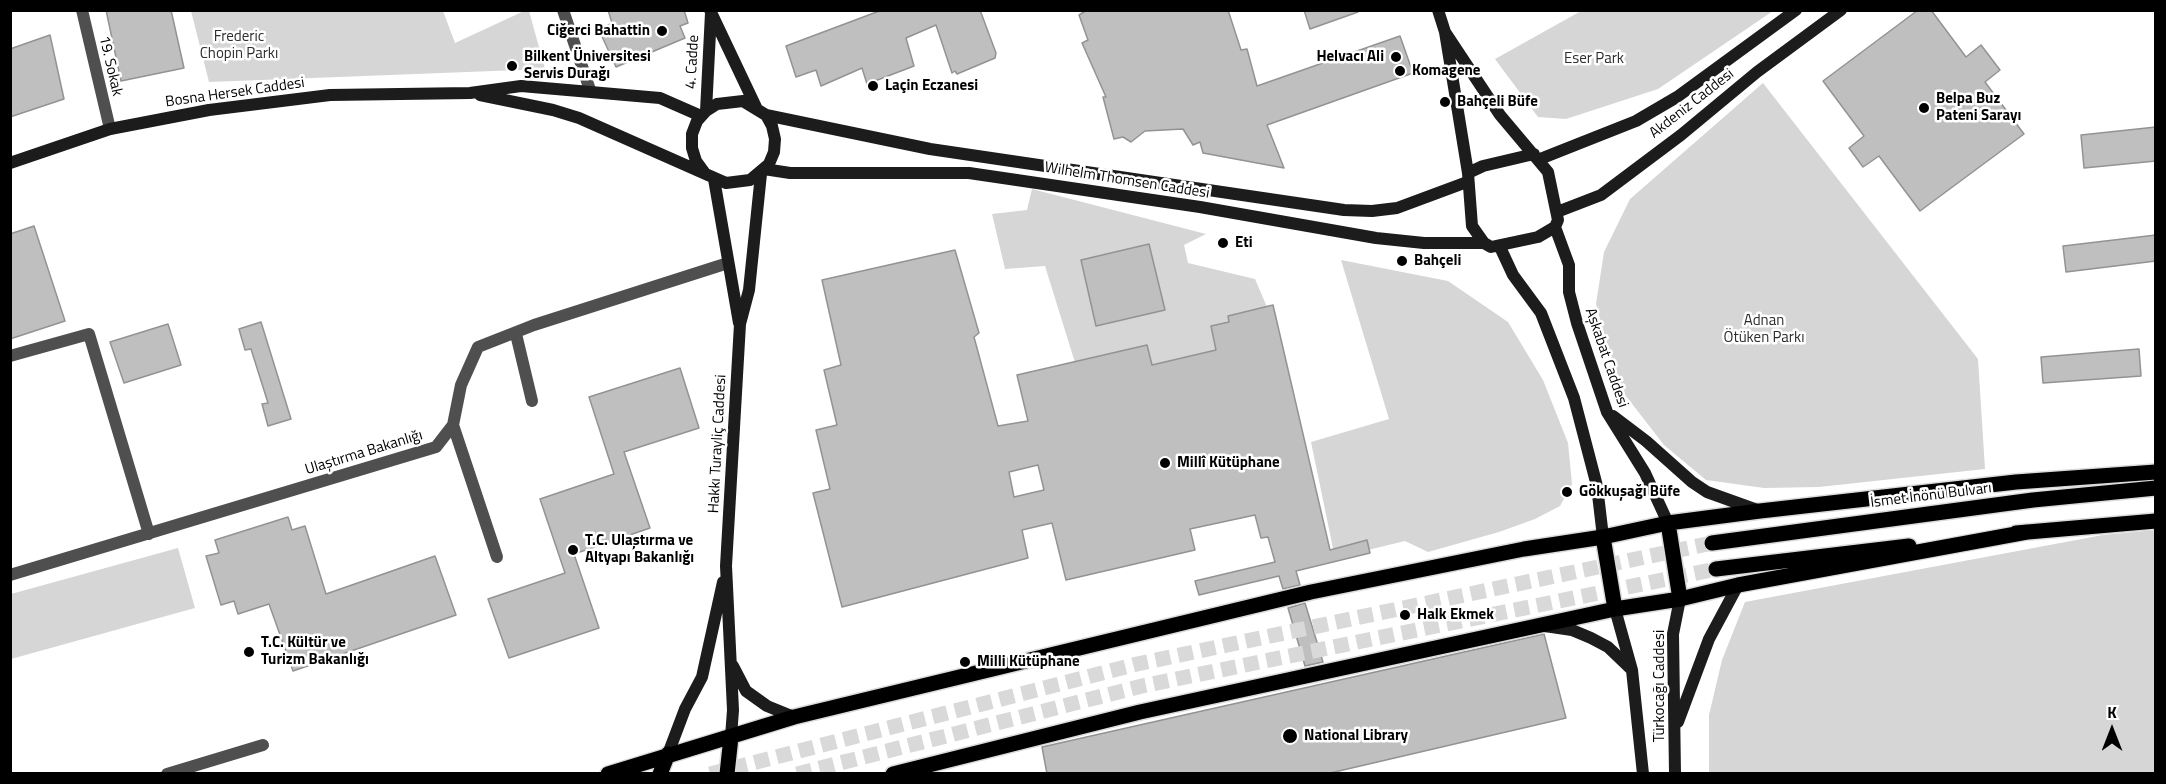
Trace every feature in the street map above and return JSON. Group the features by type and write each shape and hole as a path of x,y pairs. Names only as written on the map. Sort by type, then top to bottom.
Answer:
{"main road":[{"path":"1438,10 1445,32 1468,177 1472,226 1484,243 1500,247 1538,237 1555,227 1558,220 1548,172 1500,116 1445,32"},
{"name":"Akdeniz Caddesi","path":"1537,157 1636,121 1677,97 1796,10"},
{"name":"Akdeniz Caddesi","path":"1557,212 1601,195 1681,135 1756,72 1841,10"},
{"name":"4. Cadde","path":"710,11 756,107"},
{"name":"4. Cadde","path":"704,113 710,11"},
{"path":"470,93 521,86 590,90 660,98 704,113"},
{"name":"Bosna Hersek Caddesi","path":"10,163 110,129 209,110 330,95 470,93"},
{"path":"470,93 553,110 579,118 709,175 738,183 762,171 774,152 775,139 772,126 766,116 756,107 743,101 730,100 717,104 704,113 692,134 692,148 696,161 709,175"},
{"name":"Wilhelm Thomsen Caddesi","path":"766,116 930,149 1344,210 1372,211 1397,208 1468,177"},
{"path":"1468,177 1483,166 1537,157"},
{"name":"Wilhelm Thomsen Caddesi","path":"762,171 969,172 1200,207 1376,238 1424,243 1484,243"},
{"name":"Hakkı Turayliç Caddesi","path":"731,737 731,662 726,566 740,324 750,290 762,171"},
{"name":"Hakkı Turayliç Caddesi","path":"709,175 740,324"},
{"name":"Aşkabat Caddesi","path":"1555,227 1569,265 1569,292 1576,323 1607,412 1645,473 1668,523"},
{"path":"1500,247 1513,275 1541,314 1574,398 1597,486 1615,609"},
{"path":"1607,412 1707,492 1760,511"},
{"path":"608,774 794,717 1311,592 1524,549 1603,537 1668,523 1760,511 2016,482 2156,472"},
{"name":"İsmet İnönü Bulvarı","path":"1712,543 2033,500 2156,488"},
{"path":"1716,569 2027,532 2156,520"},
{"path":"1668,523 1680,599"},
{"path":"893,774 1140,712 1615,609 1680,599 1738,585 2027,532"},
{"name":"Hakkı Turayliç Caddesi","path":"668,754 685,709 702,677 726,566"},
{"path":"1675,728 1709,639 1738,585"},
{"name":"Türkocağı Caddesi","path":"1675,774 1673,634 1680,599"},
{"name":"Türkocağı Caddesi","path":"1615,609 1632,669 1643,774"},
{"path":"1541,625 1572,630 1591,638 1608,647 1632,669"},
{"path":"731,662 746,691 767,706 794,717"},
{"path":"727,774 731,737"},
{"path":"660,774 668,754"}],"street":[{"name":"19. Sokak","path":"82,10 110,129"},
{"path":"563,10 590,90"},
{"name":"Ulaştırma Bakanlığı","path":"10,575 436,447 453,425 461,385 478,347 534,325 728,263"},
{"path":"10,356 89,334 149,534"},
{"path":"516,334 532,401"},
{"path":"453,425 496,557"},
{"path":"167,774 263,745"}],"green space":[{"name":"Frederic Chopin Parkı","path":"191,11 443,11 455,43 524,11 529,11 545,69 209,82"},
{"name":"Eser Park","path":"1581,11 1773,11 1658,89 1566,119 1538,117 1495,59"},
{"name":"Adnan Ötüken Parkı","path":"1763,83 1978,359 1985,469 1819,487 1764,488 1706,480 1664,445 1619,387 1596,304 1604,252 1630,199"},
{"path":"1032,189 1206,234 1184,245 1188,263 1255,279 1267,307 1228,316 1229,322 1211,326 1219,362 1156,385 1146,345 1086,359 1081,382 1045,266 1005,269 992,214 1027,210"},
{"path":"1341,260 1448,281 1508,322 1543,380 1568,443 1572,484 1560,506 1535,519 1499,532 1428,552 1405,541 1335,558 1311,442 1389,419"},
{"path":"2155,530 2155,773 1709,773 1709,715 1722,660 1745,602 2103,535"},
{"path":"178,548 195,608 11,659 11,594"}],"building":[{"path":"106,10 171,10 184,68 121,81"},
{"path":"608,10 684,10 688,23 680,26 685,38 616,67 599,30 612,23"},
{"path":"882,10 980,10 996,53 995,58 957,74 955,71 952,73 936,25 906,38 914,66 867,84 862,68 821,86 816,70 796,77 786,46"},
{"path":"1087,10 1228,10 1241,50 1247,49 1257,86 1400,36 1413,73 1267,125 1284,168 1203,153 1200,142 1193,145 1183,129 1145,131 1131,142 1123,137 1114,139 1103,97 1106,97 1082,43 1088,40 1079,15"},
{"path":"1304,10 1358,10 1358,12 1310,29"},
{"name":"Belpa Buz Pateni Sarayı","path":"1918,10 1931,10 1966,57 1981,45 2000,70 1985,82 2024,134 1920,211 1879,156 1863,167 1849,148 1864,136 1823,81"},
{"path":"50,35 64,99 10,117 10,49"},
{"path":"2156,127 2156,161 2084,168 2081,135"},
{"path":"34,226 65,321 10,339 10,234"},
{"path":"2156,235 2156,261 2066,272 2063,246"},
{"path":"1149,244 1165,310 1096,326 1081,260"},
{"path":"955,250 979,333 974,337 998,426 1028,421 1017,375 1147,345 1152,365 1216,350 1211,326 1229,322 1228,316 1273,305 1330,550 1367,540 1370,553 1296,571 1300,585 1283,589 1279,576 1199,595 1195,581 1275,562 1268,537 1261,538 1255,515 1190,529 1195,550 1066,580 1052,523 1022,530 1028,558 842,607 813,493 830,489 816,430 837,425 824,370 841,365 822,280","holes":["1038,465 1044,490 1014,497 1009,472"]},
{"path":"261,322 291,419 268,426 262,404 268,403 251,349 245,350 239,329"},
{"path":"168,324 181,365 124,383 110,342"},
{"path":"2139,349 2141,376 2043,383 2041,357"},
{"path":"680,368 699,428 624,452 650,528 574,554 599,628 509,658 488,599 565,573 540,499 614,474 589,397"},
{"path":"288,517 292,530 305,526 326,594 435,556 456,615 293,671 269,604 238,614 234,601 221,605 206,556 219,553 215,540"},
{"path":"1305,603 1323,662 1305,666 1288,608"},
{"path":"1544,634 1566,718 1326,774 1047,774 1042,747"}],"tunnel":[{"path":"710,774 1137,664 1712,543"},
{"path":"797,774 1142,686 1716,569"}],"place":[{"name":"Ciğerci Bahattin","path":"662,31"},
{"name":"Helvacı Ali","path":"1396,57"},
{"name":"Bilkent Üniversitesi Servis Durağı","path":"512,66"},
{"name":"Komagene","path":"1400,71"},
{"name":"Laçin Eczanesi","path":"873,86"},
{"name":"Bahçeli Büfe","path":"1445,102"},
{"name":"Belpa Buz Pateni Sarayı","path":"1924,108"},
{"name":"Eti","path":"1223,243"},
{"name":"Bahçeli","path":"1402,261"},
{"name":"Millî Kütüphane","path":"1165,463"},
{"name":"Gökkuşağı Büfe","path":"1567,492"},
{"name":"T.C. Ulaştırma ve Altyapı Bakanlığı","path":"573,550"},
{"name":"Halk Ekmek","path":"1405,615"},
{"name":"T.C. Kültür ve Turizm Bakanlığı","path":"249,652"},
{"name":"Milli Kütüphane","path":"965,662"},
{"name":"National Library","path":"1290,736"}]}
